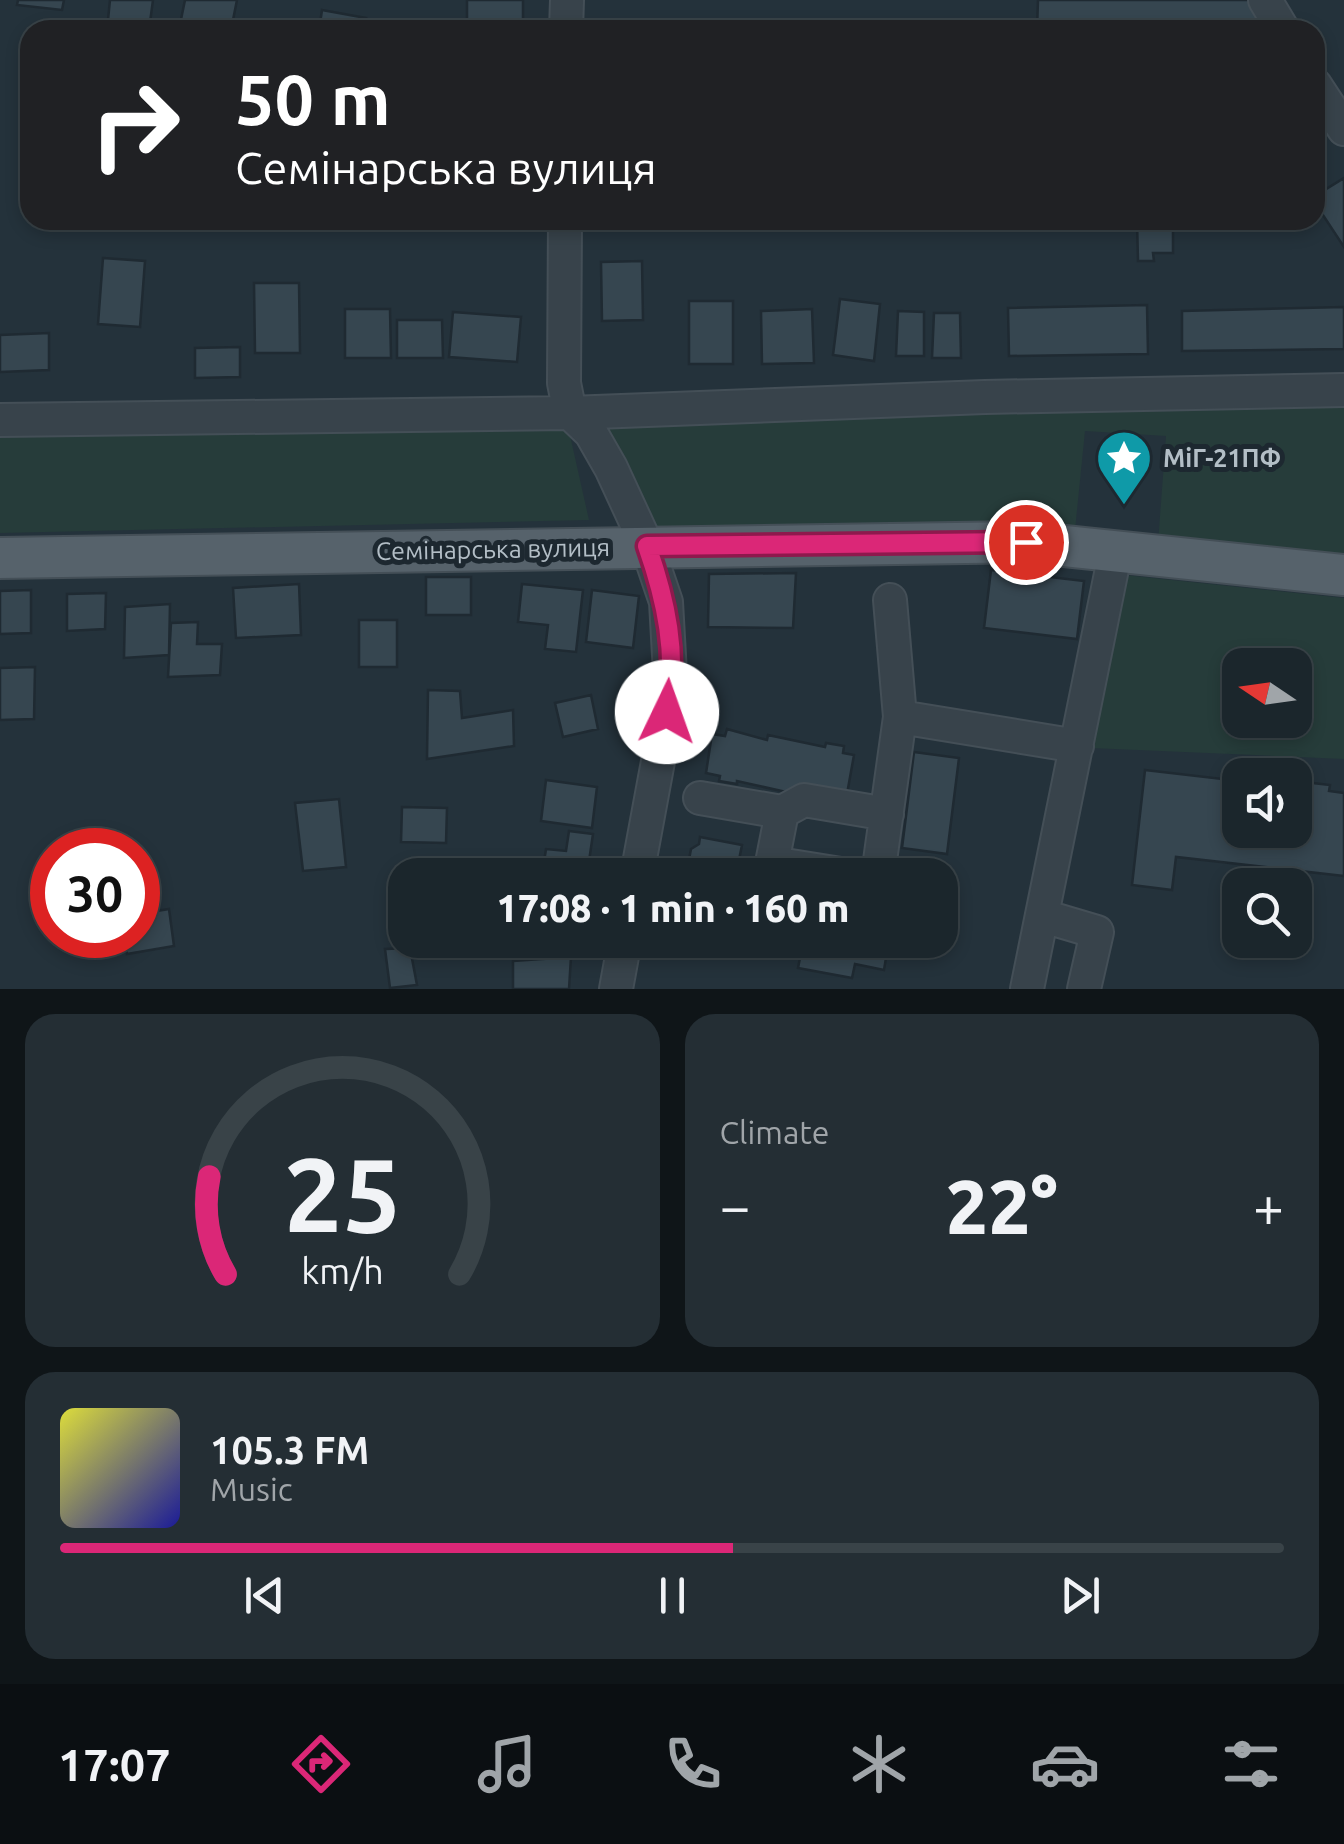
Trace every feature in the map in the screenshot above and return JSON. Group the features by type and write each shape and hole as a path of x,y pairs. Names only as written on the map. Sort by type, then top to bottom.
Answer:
{"main road":[{"name":"Семінарська вулиця","path":"0,558 1026,542 1344,575"}],"street":[{"path":"1325,100 1344,129"},
{"path":"565,230 564,383 570,413 591,433 611,468 647,546 666,602 671,691 640,858"},
{"path":"0,420 570,413 984,397 1344,390"},
{"path":"1027,989 1116,549"},
{"path":"881,858 900,718 890,600"},
{"path":"900,718 1077,746"},
{"path":"700,798 782,812 804,800 887,814"},
{"path":"773,858 782,812"},
{"path":"1043,916 1097,932 1084,989"},
{"path":"616,989 622,958"}],"green space":[{"path":"1344,400 1344,556 1158,543 1166,436 1085,431 1075,530 650,531 595,416"},
{"path":"567,422 589,520 0,533 0,430"},
{"path":"1124,575 1344,598 1344,759 1091,748"}],"building":[{"path":"18,0 64,0 62,10 17,5"},
{"path":"110,0 153,0 150,20 108,20"},
{"path":"185,0 237,0 233,20 181,20"},
{"path":"467,0 523,0 523,20 467,20"},
{"path":"1038,0 1259,0 1259,20 1037,20"},
{"path":"322,10 366,18 366,20 320,20"},
{"path":"1344,178 1344,247 1325,218 1325,190"},
{"path":"1137,230 1173,230 1173,253 1153,253 1154,261 1138,261"},
{"path":"103,258 145,261 140,327 98,324"},
{"path":"642,261 643,320 602,321 601,262"},
{"path":"254,283 299,283 300,353 255,353"},
{"path":"840,299 880,304 874,361 833,355"},
{"path":"689,301 733,301 733,364 689,364"},
{"path":"1147,305 1148,354 1009,356 1008,308"},
{"path":"1344,307 1344,349 1182,351 1182,311"},
{"path":"345,309 390,309 391,358 345,358"},
{"path":"812,309 814,363 762,364 761,311"},
{"path":"898,311 924,312 924,356 896,356"},
{"path":"453,312 521,317 517,362 449,357"},
{"path":"934,313 960,313 961,358 932,358"},
{"path":"397,320 442,320 443,358 397,358"},
{"path":"49,333 49,370 0,372 0,335"},
{"path":"240,347 240,377 195,378 195,348"},
{"path":"991,570 1084,581 1077,639 984,628"},
{"path":"796,573 793,628 708,627 709,574"},
{"path":"426,577 471,577 471,615 426,615"},
{"path":"299,584 301,635 236,638 233,588"},
{"path":"522,584 583,590 576,652 545,649 548,625 518,622"},
{"path":"31,590 31,633 0,634 0,591"},
{"path":"592,590 639,596 633,648 586,642"},
{"path":"106,593 105,629 67,631 67,594"},
{"path":"170,604 169,655 124,658 125,607"},
{"path":"359,620 397,620 397,667 359,667"},
{"path":"198,622 197,644 222,644 220,675 168,677 171,623"},
{"path":"35,667 34,719 0,720 0,668"},
{"path":"428,690 460,691 462,718 513,710 514,746 427,759"},
{"path":"591,695 598,729 563,737 555,703"},
{"path":"727,729 767,740 768,735 825,747 826,743 844,746 843,753 854,755 847,794 795,794 737,781 719,781 720,776 706,773 712,734 725,736"},
{"path":"914,752 959,758 947,854 902,848"},
{"path":"1145,770 1222,779 1222,848 1312,848 1312,783 1330,785 1329,791 1344,793 1344,876 1312,872 1312,868 1273,868 1176,857 1172,890 1132,885"},
{"path":"546,780 597,787 592,828 541,821"},
{"path":"339,799 346,867 303,871 295,803"},
{"path":"402,807 447,808 446,843 401,842"},
{"path":"569,831 593,834 589,858 545,858 546,849 566,851"},
{"path":"700,837 742,845 739,858 689,858 691,849 699,844"},
{"path":"169,909 174,946 160,948 160,910"},
{"path":"385,949 388,958 412,958 417,985 390,988"},
{"path":"571,958 569,989 513,989 513,961"},
{"path":"800,958 886,958 884,970 855,964 852,978 798,968"}],"place":[{"name":"МіГ-21ПФ","path":"1124,507"}],"route":[{"path":"667,712 671,691 666,602 647,546 1026,542"}]}
